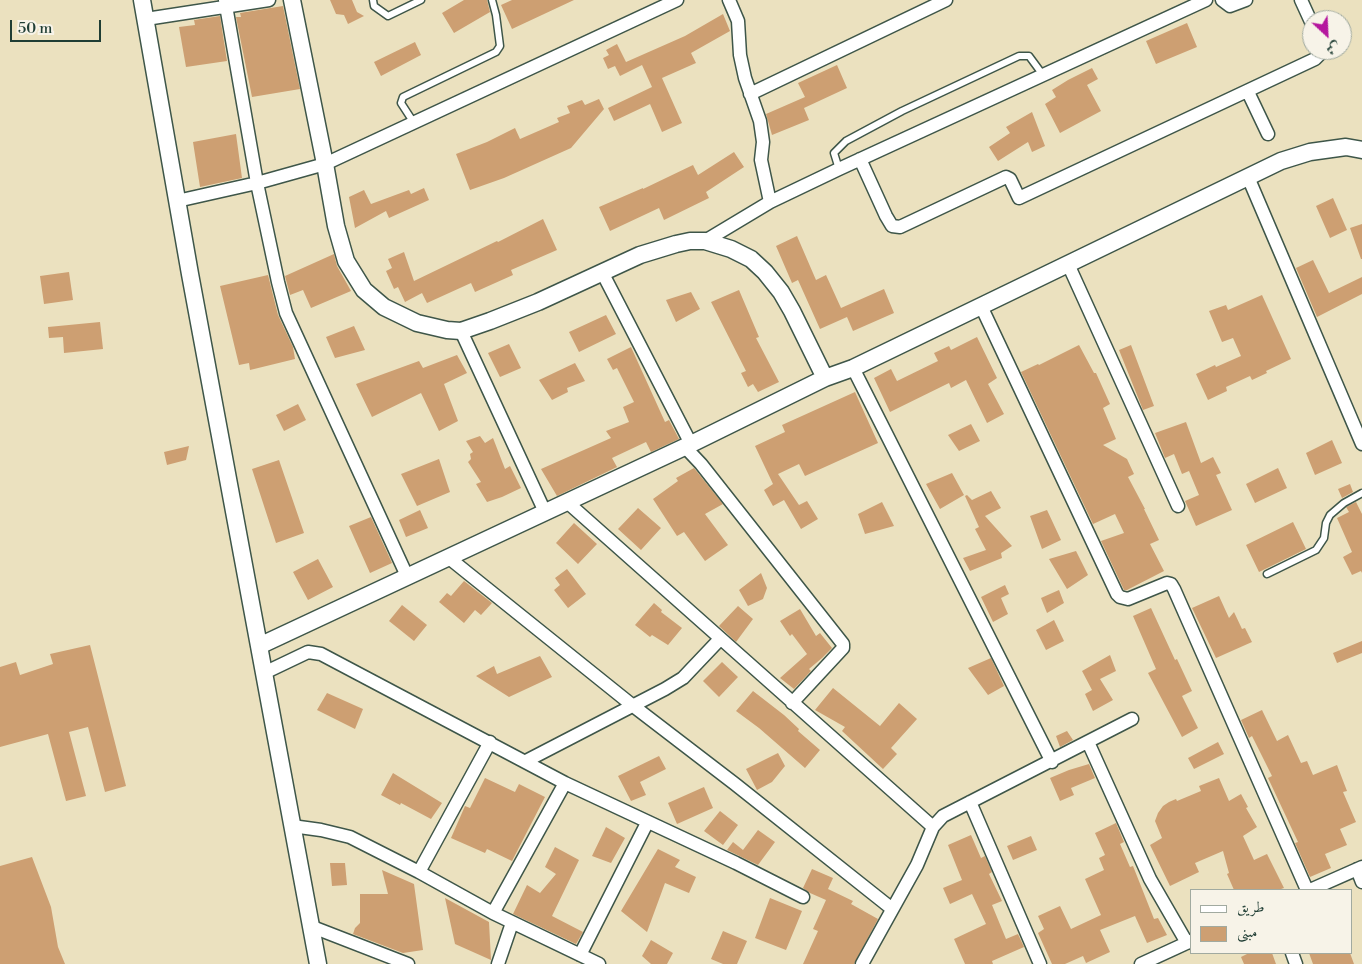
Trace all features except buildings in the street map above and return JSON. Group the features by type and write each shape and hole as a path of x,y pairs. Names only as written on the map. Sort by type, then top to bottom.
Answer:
{"street":[{"path":"142,0 177,201 318,964"},
{"path":"146,18 226,3 269,0"},
{"path":"292,0 326,164 336,226 346,261 364,290 384,307 417,323 461,331 538,302 602,272 656,250 690,241 706,241 731,249 751,259 765,272 781,292 792,311 825,378"},
{"path":"177,201 257,183 326,164 677,0"},
{"path":"729,0 738,21 740,55 745,78 760,121 763,142 760,160 770,202"},
{"path":"750,94 946,0"},
{"path":"706,241 770,202 1206,0"},
{"path":"1222,0 1230,6 1246,0"},
{"path":"226,3 257,183 286,313 407,576"},
{"path":"860,160 886,216 892,226 900,227 1006,177 1010,179 1019,198 1313,60"},
{"path":"1248,92 1268,134"},
{"path":"259,646 688,445 825,378 853,368 1282,161 1310,152 1346,147 1362,150"},
{"path":"1248,177 1362,444"},
{"path":"1068,264 1178,506"},
{"path":"602,272 688,445 843,644 843,648 792,704"},
{"path":"980,306 1117,594 1128,599 1167,583 1171,584 1174,588 1308,889"},
{"path":"461,331 545,512"},
{"path":"853,368 1052,762"},
{"path":"566,502 933,827"},
{"path":"449,558 632,705 891,908"},
{"path":"526,761 683,678 720,639"},
{"path":"264,673 308,652 321,654 565,783 736,863 803,897"},
{"path":"862,964 891,908 917,865 933,827 943,816 1052,762 1132,719"},
{"path":"419,872 490,742"},
{"path":"1088,742 1146,872 1189,942 1141,964"},
{"path":"493,913 565,783"},
{"path":"970,802 1040,964"},
{"path":"580,955 647,822"},
{"path":"292,826 350,837 512,923 599,964"},
{"path":"1310,889 1359,868 1362,882"},
{"path":"498,964 512,923"},
{"path":"310,926 408,964"}],"lane":[{"path":"373,0 374,6 388,16 413,2 421,0"},
{"path":"414,123 401,103 403,97 496,52 500,46 492,0"},
{"path":"839,169 834,153 846,141 902,111 1011,60 1020,56 1029,56 1043,75"},
{"path":"1267,574 1316,550 1324,538 1326,523 1330,514 1344,503 1362,493"}]}
